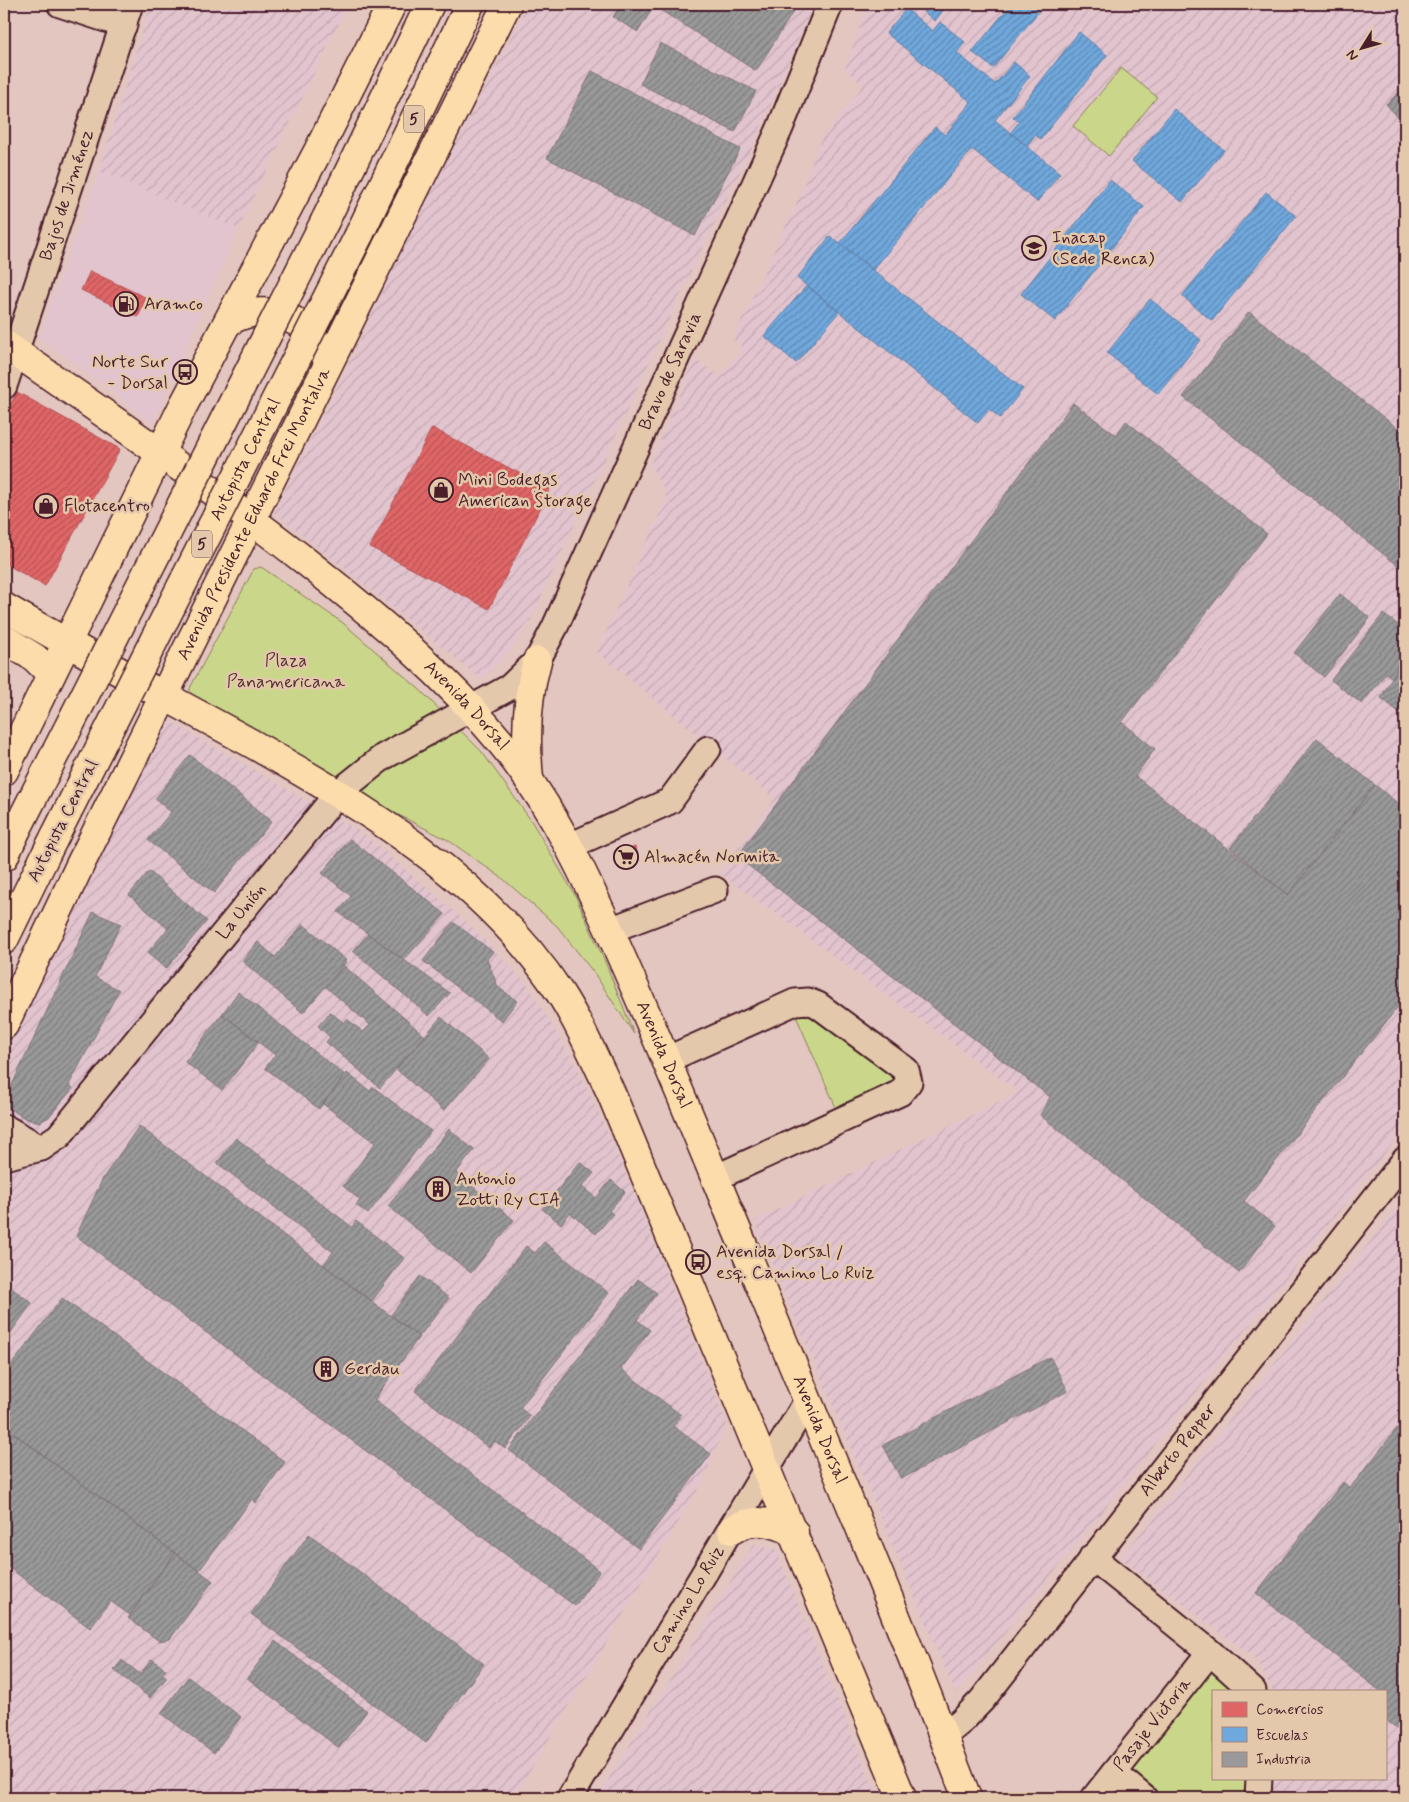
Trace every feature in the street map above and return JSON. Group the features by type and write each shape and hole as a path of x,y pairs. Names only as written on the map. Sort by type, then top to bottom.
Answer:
{"main road":[{"path":"4,771 160,452 230,321 392,4"},
{"name":"Autopista Central","path":"9,845 325,221 430,4"},
{"name":"Autopista Central","path":"4,940 359,235 470,4"},
{"name":"Avenida Presidente Eduardo Frei Montalva","path":"4,1025 164,695 507,4"},
{"path":"230,321 259,311 286,317 310,332 322,350 326,370"},
{"name":"Avenida Dorsal","path":"10,348 160,452 252,519 385,624 422,658 471,709 529,779 570,846 610,930 666,1060 944,1736 967,1798"},
{"path":"4,607 338,793 433,859 485,902 522,943 560,993 611,1093 794,1532 902,1798"},
{"path":"4,639 35,658 51,674"},
{"path":"529,779 528,705 537,661"},
{"path":"732,1530 755,1521 774,1524 794,1532"}],"street":[{"path":"60,4 127,14"},
{"name":"Bravo de Saravia","path":"471,709 510,687 537,661 555,627 780,128 830,4"},
{"name":"Bajos de Jiménez","path":"4,386 10,348 127,14"},
{"name":"La Unión","path":"4,1157 41,1148 59,1136 338,793 383,757 471,709"},
{"path":"570,846 670,801 708,749"},
{"path":"610,930 715,890"},
{"path":"666,1060 796,1002 808,1001 818,1005 906,1070 909,1082 900,1093 715,1178"},
{"path":"4,1127 41,1148"},
{"name":"Alberto Pepper","path":"944,1736 972,1712 1405,1160"},
{"name":"Camino Lo Ruiz","path":"570,1798 732,1530 807,1401"},
{"path":"1092,1557 1210,1652 1253,1690"},
{"name":"Pasaje Victoria","path":"1094,1798 1210,1652"},
{"path":"1114,1773 1144,1798"},
{"path":"1258,1798 1260,1780"}],"shaded area":[{"path":"151,4 348,4 238,229 99,171"},
{"path":"528,4 814,4 751,150 701,250 529,623 509,652 481,679 274,512 353,355 402,248"},
{"path":"868,4 1405,4 1405,1128 956,1694 754,1221 1019,1092 720,873 775,799 597,652 667,497 650,464 695,359 720,377 742,347 733,339 799,198 821,139 863,86 845,69"},
{"path":"99,171 238,229 153,424 39,337"},
{"path":"168,720 364,834 472,927 527,984 578,1069 625,1171 727,1424 701,1484 514,1798 4,1798 4,1059"},
{"path":"1405,1197 1405,1798 1272,1798 1273,1780 1386,1780 1386,1690 1272,1690 1256,1659 1121,1558"},
{"path":"754,1544 776,1550 878,1798 597,1798"}],"green space":[{"path":"1121,68 1157,97 1109,156 1073,126"},
{"name":"Plaza Panamericana","path":"261,567 343,623 419,689 482,752 532,822 575,895 606,964 634,1034 594,973 557,926 502,878 448,840 363,797 190,698 190,688 254,569"},
{"path":"810,1012 889,1073 894,1080 892,1086 838,1112 796,1016"},
{"path":"1216,1664 1244,1690 1212,1690 1212,1780 1251,1780 1249,1798 1108,1798"}],"building: Comercios":[{"path":"90,271 147,298 138,317 81,290"},
{"name":"Flotacentro","path":"17,392 120,449 45,586 4,563 4,416"},
{"path":"432,428 550,489 489,609 370,547"},
{"name":"Almacén Normita","path":"635,847 639,860 618,867 614,853"}],"building: Escuelas":[{"path":"914,4 948,4 935,21"},
{"path":"1011,4 1029,4 1039,11 993,68 972,52"},
{"path":"906,9 933,31 940,22 965,42 957,53 995,84 1014,62 1030,76 995,120 1060,173 1037,202 972,149 873,270 840,243 935,127 945,135 971,102 886,33"},
{"path":"1079,32 1107,55 1041,139 1035,135 1027,146 1010,133 1019,122 1013,117"},
{"path":"1174,109 1224,150 1182,202 1132,161"},
{"path":"1110,180 1144,207 1055,321 1021,294"},
{"path":"1266,192 1296,216 1212,321 1182,296"},
{"path":"830,236 1023,389 1000,418 989,409 978,423 797,278"},
{"path":"807,285 839,312 796,363 764,336"},
{"path":"1150,299 1201,340 1158,394 1107,353"}],"building: Industria":[{"path":"621,4 798,4 756,71 654,6 638,32 613,17"},
{"path":"660,43 756,91 735,132 640,84"},
{"path":"592,71 740,149 695,236 547,158"},
{"path":"1405,87 1405,125 1386,104"},
{"path":"1249,312 1405,434 1405,571 1183,397"},
{"path":"1073,403 1116,435 1126,421 1267,534 1122,722 1155,749 1135,776 1288,895 1375,785 1405,809 1405,998 1244,1201 1275,1226 1239,1273 1040,1115 1050,1097 737,857"},
{"path":"1340,594 1370,618 1324,677 1294,653"},
{"path":"1383,614 1404,629 1405,627 1405,669 1404,671 1399,665 1392,678 1386,673 1362,704 1331,680"},
{"path":"1399,665 1404,671 1405,669 1405,717 1381,698"},
{"path":"1317,738 1375,785 1288,895 1230,848"},
{"path":"190,755 272,821 214,893 148,840 171,812 155,799"},
{"path":"350,839 445,914 404,960 338,912 351,896 322,873"},
{"path":"149,871 188,905 168,929 129,895"},
{"path":"188,905 207,921 166,969 147,953"},
{"path":"93,912 121,924 95,977 119,990 69,1085 73,1088 49,1117 40,1122 26,1119 4,1105 4,1102"},
{"path":"453,922 493,952 487,959 498,987 517,1001 502,1021 423,961"},
{"path":"303,924 347,961 303,1013 242,961 258,942 275,957"},
{"path":"368,934 450,993 429,1016 353,951"},
{"path":"343,965 425,1036 380,1088 326,1042 330,1037 318,1026 330,1012 344,1023 347,1019 363,1032 370,1025 326,987"},
{"path":"238,992 345,1075 319,1109 265,1068 275,1055 222,1014"},
{"path":"222,1014 259,1042 222,1090 185,1062"},
{"path":"441,1017 489,1059 444,1111 396,1069"},
{"path":"347,1073 370,1091 373,1087 431,1131 368,1214 356,1205 360,1200 343,1186 375,1143 323,1104"},
{"name":"Gerdau","path":"139,1126 419,1337 374,1400 600,1571 575,1606 76,1236 103,1178"},
{"name":"Antonio Zotti Ry CIA","path":"449,1129 474,1150 456,1173 514,1220 471,1273 388,1206"},
{"path":"236,1138 352,1227 356,1221 404,1258 372,1301 323,1265 333,1252 217,1163"},
{"path":"580,1162 594,1173 582,1187 596,1198 611,1180 625,1192 609,1211 613,1214 596,1234 570,1213 561,1224 542,1209"},
{"path":"544,1242 609,1293 520,1408 530,1416 505,1449 495,1441 489,1448 415,1391 526,1246 535,1253"},
{"path":"420,1276 449,1298 419,1337 391,1315"},
{"path":"638,1279 657,1293 637,1320 650,1330 621,1369 681,1415 673,1426 711,1454 639,1549 509,1450"},
{"path":"6,1284 32,1303 7,1338 4,1336 4,1287"},
{"path":"62,1298 285,1462 256,1503 252,1499 199,1571 4,1426 4,1375"},
{"path":"1050,1357 1068,1391 901,1479 883,1445"},
{"path":"1402,1422 1405,1425 1405,1735 1386,1720 1386,1690 1379,1690 1256,1593 1343,1482 1350,1488"},
{"path":"4,1426 175,1553 130,1615 110,1601 90,1628 4,1564"},
{"path":"309,1534 484,1664 426,1743 251,1614"},
{"path":"175,1553 213,1581 170,1639 159,1641 128,1618"},
{"path":"275,1641 367,1711 339,1748 247,1678"},
{"path":"152,1659 166,1670 162,1674 167,1677 150,1698 114,1670 122,1660 140,1674"},
{"path":"188,1677 241,1717 214,1753 161,1713"}],"place":[{"name":"Inacap (Sede Renca)","path":"1034,248"},
{"name":"Aramco","path":"126,304"},
{"name":"Norte Sur - Dorsal","path":"185,372"},
{"name":"Mini Bodegas American Storage","path":"441,490"},
{"name":"Flotacentro","path":"46,506"},
{"name":"Almacén Normita","path":"626,857"},
{"name":"Antonio Zotti Ry CIA","path":"438,1189"},
{"name":"Avenida Dorsal / esq. Camino Lo Ruiz","path":"698,1262"},
{"name":"Gerdau","path":"326,1369"}]}
